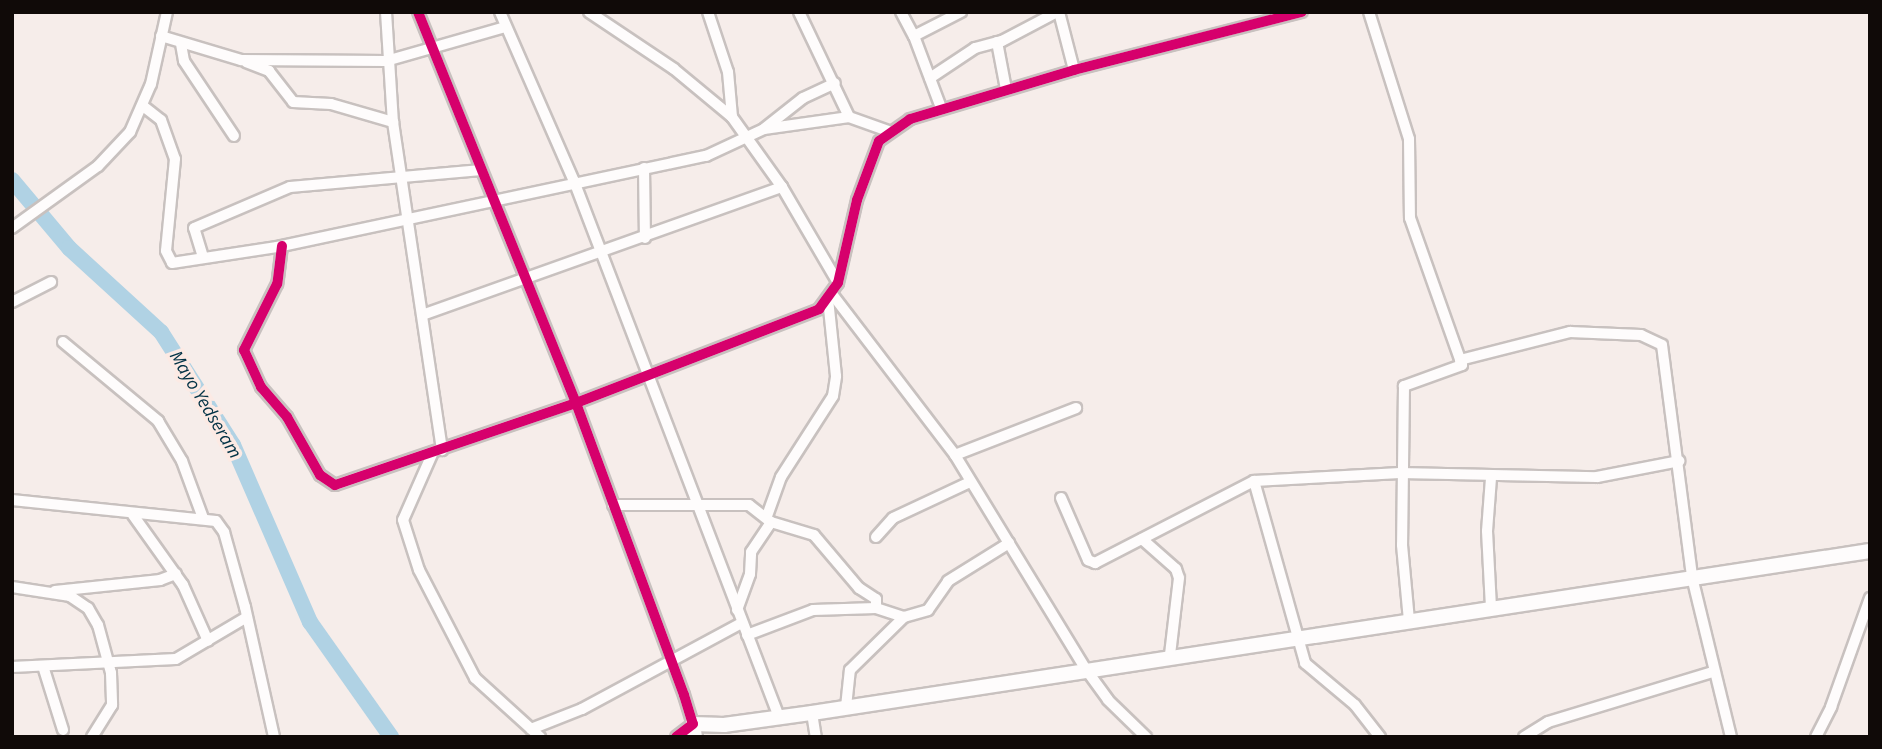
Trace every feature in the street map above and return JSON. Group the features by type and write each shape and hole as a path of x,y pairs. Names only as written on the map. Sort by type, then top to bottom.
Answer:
{"main road":[{"path":"694,730 1170,655 1870,551"},
{"path":"703,737 724,725"}],"street":[{"path":"12,228 114,152 143,106 167,12"},
{"path":"386,12 386,61 393,122 407,219 425,314 437,451 406,506 403,520 408,539 455,646 475,678 535,733 742,623"},
{"path":"418,12 576,404 670,659 694,730 676,737"},
{"path":"500,12 574,181 779,717"},
{"path":"708,12 727,72 732,117"},
{"path":"799,12 849,117"},
{"path":"914,36 961,12"},
{"path":"930,78 975,48 997,42 1058,12 1074,70"},
{"path":"737,610 750,574 751,552 769,519 781,477 833,396 836,376 833,292 867,169 888,131 941,108 1006,89 1302,12"},
{"path":"1369,12 1409,139 1410,218 1461,367 1404,386 1400,473 1409,620"},
{"path":"591,13 684,76 732,117 747,135 782,187 833,292 955,455 1085,668 1108,700 1146,737"},
{"path":"902,13 914,36 941,108"},
{"path":"241,60 386,61 505,27"},
{"path":"161,36 269,71 293,102 331,104 393,122"},
{"path":"997,42 1006,89"},
{"path":"181,44 184,61 234,136"},
{"path":"764,129 803,98 835,83"},
{"path":"143,106 162,121 175,159 167,259 172,263 282,246 574,181 706,156 764,129 861,117 888,131"},
{"path":"643,168 645,238"},
{"path":"203,257 194,231 206,221 305,183 481,170"},
{"path":"425,314 645,238 782,187"},
{"path":"282,246 277,284 244,350 261,387 287,417 320,475 335,485 576,404 808,314 833,292"},
{"path":"12,302 51,282"},
{"path":"1460,360 1551,334 1631,334 1656,339 1665,351 1692,577 1731,737"},
{"path":"62,342 158,421 182,461 203,519"},
{"path":"955,455 1076,408"},
{"path":"1061,498 1088,560 1104,560 1254,481 1400,473 1491,478 1597,477 1679,461"},
{"path":"1491,478 1487,531 1491,608"},
{"path":"1254,481 1305,663 1355,705 1380,737"},
{"path":"876,537 893,518 970,482"},
{"path":"12,500 133,515 216,521 224,532 247,617 274,737"},
{"path":"613,505 743,503 769,519 814,535 859,588 876,598 876,608"},
{"path":"133,515 176,574 208,641"},
{"path":"1142,539 1165,564 1176,569 1179,578 1170,655"},
{"path":"846,708 850,670 904,617 928,610 948,581 1009,543"},
{"path":"12,587 52,592 160,580 176,574"},
{"path":"52,592 88,608 104,638 112,705 92,737"},
{"path":"1816,737 1831,707 1870,598"},
{"path":"747,635 799,613 876,608 904,617"},
{"path":"12,667 176,659 247,617"},
{"path":"43,666 63,730"},
{"path":"1524,737 1548,722 1713,671"},
{"path":"812,713 816,737"}],"waterway":[{"name":"Mayo Yedseram","path":"12,180 69,248 161,332 233,445 310,622 391,737"}],"cycle path":[{"path":"418,12 576,403 684,695 693,724 676,737"},
{"path":"282,246 277,284 244,350 261,387 287,417 320,475 335,485 576,403 819,309 838,283 857,200 879,141 910,119 1074,70 1302,12"}]}
